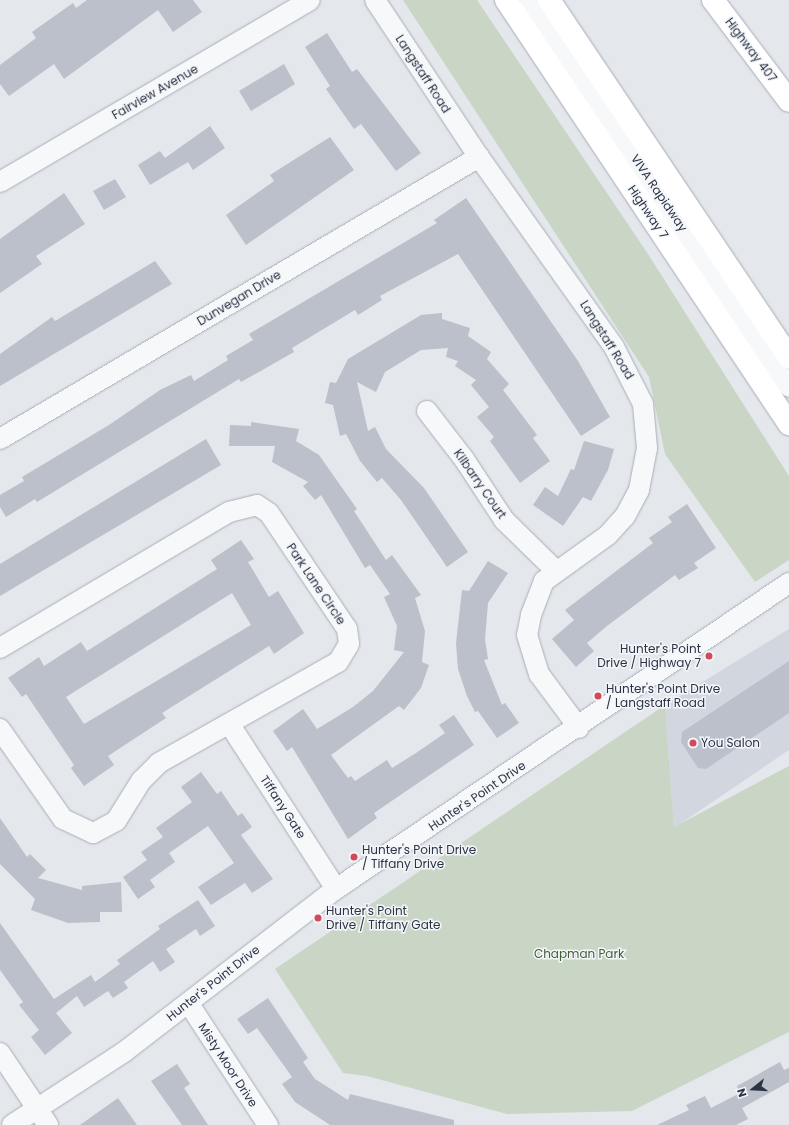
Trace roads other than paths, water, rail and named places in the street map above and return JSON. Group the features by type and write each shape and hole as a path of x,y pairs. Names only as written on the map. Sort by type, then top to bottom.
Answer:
{"main road":[{"name":"Highway 7","path":"506,0 789,424"},
{"path":"549,0 789,357"},
{"name":"Highway 407","path":"713,0 789,100"}],"street":[{"name":"Fairview Avenue","path":"0,182 310,0"},
{"name":"Langstaff Road","path":"375,0 479,157 614,347 634,384 648,426 646,467 625,516 608,535 555,570 538,592 527,635 539,674 579,728"},
{"name":"VIVA Rapidway","path":"529,0 789,387"},
{"name":"Dunvegan Drive","path":"0,439 479,157"},
{"name":"Kilbarry Court","path":"427,411 464,459 504,520 555,570"},
{"name":"Park Lane Circle","path":"0,648 228,512 257,505 269,513 346,629 349,644 338,662 230,725 159,763 141,781 116,821 93,833 63,819 0,729"},
{"name":"Hunter's Point Drive","path":"12,1125 124,1052 189,1004 336,889 579,728 789,583"},
{"name":"Tiffany Gate","path":"230,725 336,889"},
{"name":"Misty Moor Drive","path":"189,1004 268,1125"},
{"path":"0,1053 48,1125"}],"place":[{"name":"Hunter's Point Drive / Highway 7","path":"709,656"},
{"name":"Hunter's Point Drive / Langstaff Road","path":"598,696"},
{"name":"You Salon","path":"693,743"},
{"name":"Hunter's Point Drive / Tiffany Drive","path":"354,857"},
{"name":"Hunter's Point Drive / Tiffany Gate","path":"318,918"}],"park label":[{"name":"Chapman Park","path":"579,954"}]}
